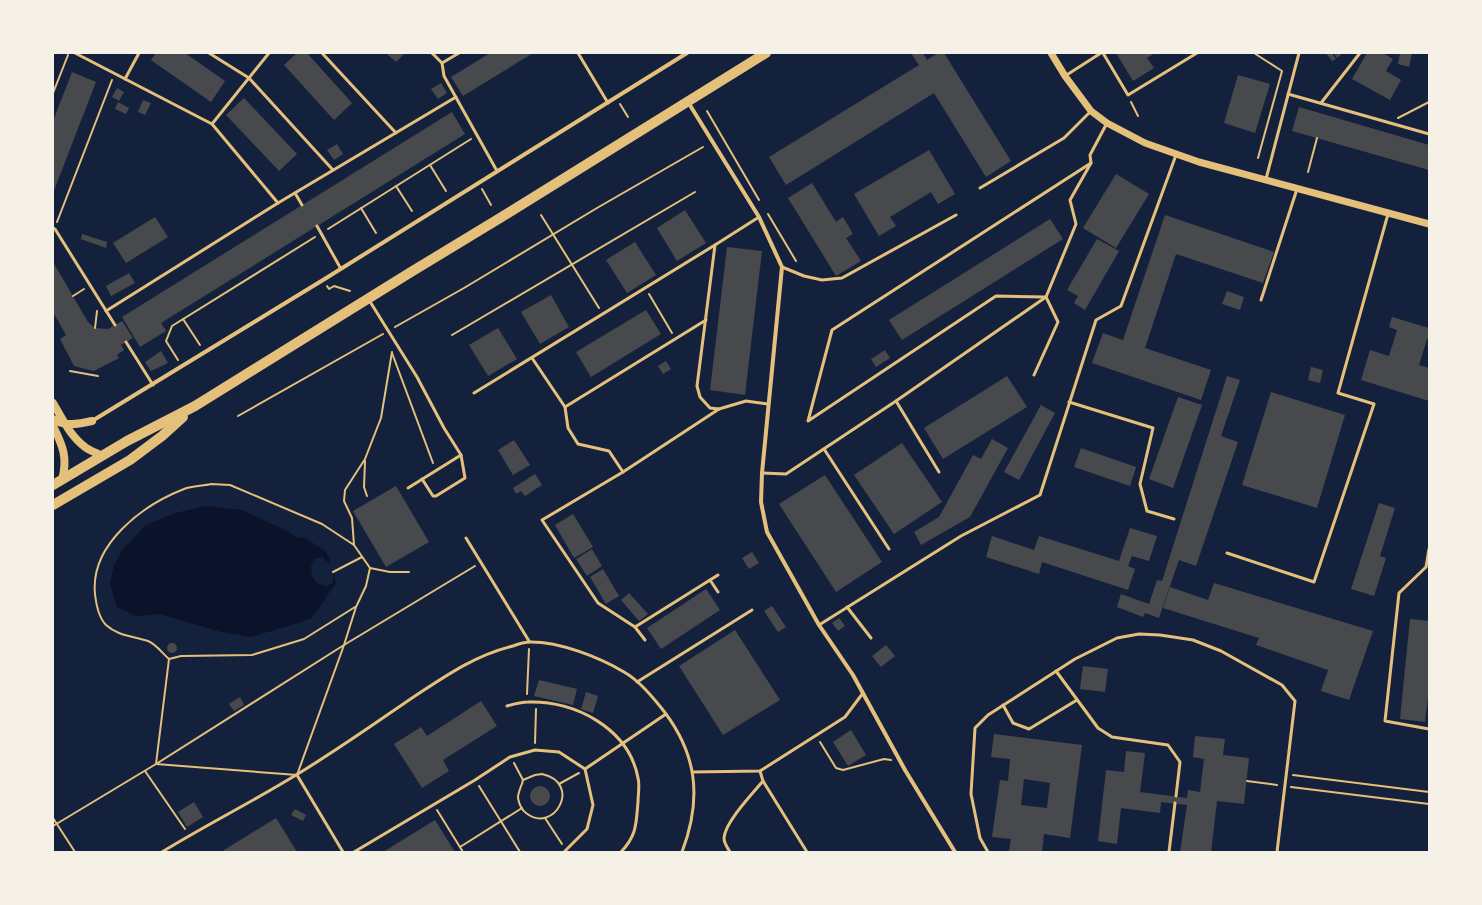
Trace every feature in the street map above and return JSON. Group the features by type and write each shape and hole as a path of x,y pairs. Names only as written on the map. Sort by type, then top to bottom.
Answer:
{"highway":[{"path":"57,482 127,441 195,406 766,53"},
{"path":"53,505 130,460 162,436 195,406"}],"main road":[{"path":"53,403 71,433 86,448 102,456"},
{"path":"53,419 57,422 66,424 80,424 92,421"},
{"path":"63,446 71,433 92,421"},
{"path":"53,426 63,446 65,460 64,471 57,482"}],"street":[{"path":"92,421 341,269 687,53"},
{"path":"1052,53 1065,76 1091,111 1107,122 1145,143 1199,162 1429,224"},
{"path":"688,101 759,217 782,267 762,473 761,502 767,532 819,625 853,675 900,761 956,852"}],"lane":[{"path":"75,53 212,124 278,202"},
{"path":"126,79 139,53"},
{"path":"209,53 249,78 334,170"},
{"path":"212,124 269,53"},
{"path":"322,53 396,133"},
{"path":"432,53 442,63 444,76 497,171"},
{"path":"442,63 460,53"},
{"path":"578,53 608,103"},
{"path":"1065,76 1102,53 1128,95 1196,53"},
{"path":"1265,180 1299,53"},
{"path":"1320,104 1360,53"},
{"path":"1288,94 1429,134"},
{"path":"106,311 278,202 456,97"},
{"path":"980,188 1064,138 1091,111"},
{"path":"762,473 786,474 896,401 1046,297 1076,224 1070,200 1091,163 1090,155 1107,122"},
{"path":"819,625 961,536 1040,494 1096,320 1121,306 1177,154"},
{"path":"1046,297 996,296 808,421 832,330 1091,163"},
{"path":"1261,300 1297,189"},
{"path":"294,193 302,205"},
{"path":"1227,553 1314,582 1374,404 1338,393 1388,214"},
{"path":"782,267 804,276 822,280 842,278 956,215"},
{"path":"474,393 759,217"},
{"path":"316,226 341,269"},
{"path":"54,228 115,325"},
{"path":"715,245 697,386 700,397 710,408 719,409"},
{"path":"1034,375 1058,322 1046,297"},
{"path":"368,298 418,377 444,428 461,455 465,478 436,496 433,496 422,479"},
{"path":"565,407 706,320"},
{"path":"126,342 153,385"},
{"path":"532,358 565,407 568,428 578,444 609,451 623,472"},
{"path":"645,640 635,627 598,603 542,520 623,472 719,409 746,401 768,404"},
{"path":"896,401 939,472"},
{"path":"1069,402 1153,428 1140,484 1146,511 1174,519"},
{"path":"824,449 890,549"},
{"path":"408,488 461,455"},
{"path":"466,538 529,641"},
{"path":"1429,548 1427,567 1399,593 1384,721 1429,729"},
{"path":"635,627 718,575"},
{"path":"710,580 718,592"},
{"path":"847,608 871,638"},
{"path":"637,682 752,610"},
{"path":"988,852 980,838 971,794 975,728 988,715 1075,659 1117,638 1139,634 1160,635 1192,640 1221,651 1282,685 1295,701 1277,852"},
{"path":"162,852 189,835 296,775 457,668 493,651 529,641 564,647 592,656 625,672 646,690 666,714 685,746 693,772 694,796 692,817 682,852"},
{"path":"1056,671 1098,728 1112,737 1168,746 1180,762 1176,796"},
{"path":"693,772 760,771 845,717 863,693"},
{"path":"1003,705 1014,723 1029,729 1077,700"},
{"path":"507,706 527,702 536,702 552,704 582,712 609,728 623,743 632,759 639,779 635,832 621,852"},
{"path":"585,769 666,714"},
{"path":"354,852 475,780 510,757 535,750 559,752 585,769 594,805 587,829 565,851"},
{"path":"760,771 763,781 807,852"},
{"path":"296,775 343,852"},
{"path":"730,852 725,844 724,837 730,822 763,781"},
{"path":"1169,852 1175,804"}],"path":[{"path":"53,93 69,53"},
{"path":"1254,53 1282,71 1258,158"},
{"path":"54,228 115,73"},
{"path":"1128,95 1138,116"},
{"path":"616,98 628,117"},
{"path":"1387,123 1429,102"},
{"path":"707,111 759,200"},
{"path":"178,360 166,341 172,326 478,135"},
{"path":"1308,172 1317,138"},
{"path":"238,416 464,288 553,234 703,147"},
{"path":"430,165 446,190"},
{"path":"479,183 491,205"},
{"path":"396,186 412,211"},
{"path":"452,335 695,192"},
{"path":"361,208 376,233"},
{"path":"767,213 796,261"},
{"path":"541,215 603,314"},
{"path":"323,280 329,289 334,286 350,291"},
{"path":"73,296 90,285"},
{"path":"645,288 676,339"},
{"path":"95,328 99,300"},
{"path":"183,319 200,346"},
{"path":"354,545 352,518 344,501 345,490 365,460 381,418 392,353 398,344"},
{"path":"392,353 436,470"},
{"path":"70,371 98,376"},
{"path":"365,460 364,487 367,496"},
{"path":"169,659 150,642 124,636 105,624 96,606 94,588 97,568 106,548 119,532 148,507 185,488 211,484 230,485 322,524 354,545 370,568 390,572 409,572"},
{"path":"334,572 362,557"},
{"path":"53,826 156,764 344,645 481,562"},
{"path":"156,764 296,775 344,645 356,607 366,586 370,568"},
{"path":"169,659 181,656 252,655 304,639 356,607"},
{"path":"527,702 529,641"},
{"path":"156,764 169,659"},
{"path":"535,750 536,702"},
{"path":"816,736 836,768 844,770 884,759 900,761"},
{"path":"510,757 523,780 518,797 522,808 530,816 537,818 545,818 558,810 563,798 559,784 555,779 542,774 523,780"},
{"path":"559,784 585,769"},
{"path":"145,770 189,835"},
{"path":"1287,774 1429,792"},
{"path":"475,780 520,852"},
{"path":"1247,781 1429,804"},
{"path":"434,804 463,852"},
{"path":"460,847 522,808"},
{"path":"53,818 75,852"},
{"path":"545,818 565,851"}],"water":[{"path":"206,506 242,510 285,530 296,537 306,538 326,552 331,563 330,564 322,557 314,559 311,567 317,583 326,586 333,582 333,572 336,583 312,618 251,637 221,632 159,614 136,616 117,607 110,584 114,565 123,549 146,525 175,513"}],"pier":[{"path":"322,557 331,566 322,559 315,561 313,567 314,575 318,581 326,584 331,581 333,570 333,582 326,586 317,583 312,576 311,567 314,559"}],"building":[{"path":"156,53 185,53 225,81 211,102 151,60"},
{"path":"297,53 307,53 352,103 334,120 284,65"},
{"path":"386,53 405,53 396,62"},
{"path":"490,53 533,53 463,96 451,77"},
{"path":"911,53 923,53 927,60 938,53 944,53 1011,161 986,177 934,93 786,185 769,157 919,65"},
{"path":"1116,53 1155,53 1147,58 1154,68 1133,81"},
{"path":"1326,53 1332,53 1336,59 1332,61"},
{"path":"1334,53 1339,53 1341,55 1337,58"},
{"path":"1367,53 1383,53 1393,59 1386,71 1401,80 1390,100 1352,79"},
{"path":"1400,53 1412,53 1409,67 1398,64"},
{"path":"72,72 96,82 53,193 53,121"},
{"path":"1238,75 1270,84 1255,133 1224,123"},
{"path":"441,83 447,93 438,99 431,89"},
{"path":"117,88 124,92 119,101 112,97"},
{"path":"244,98 297,154 279,171 226,115"},
{"path":"143,100 151,103 145,115 138,112"},
{"path":"118,102 129,108 126,114 115,109"},
{"path":"1299,107 1429,145 1429,170 1292,131"},
{"path":"452,112 465,134 161,323 166,331 140,347 122,317"},
{"path":"337,144 343,154 334,160 327,150"},
{"path":"929,150 955,194 938,204 931,192 890,217 896,226 879,236 854,194"},
{"path":"1116,174 1149,194 1116,248 1083,228"},
{"path":"812,183 836,222 843,217 853,234 846,238 861,261 836,276 788,198"},
{"path":"685,210 706,243 677,261 657,228"},
{"path":"1165,215 1274,252 1263,283 1176,254 1145,348 1211,370 1201,400 1092,363 1103,333 1123,340"},
{"path":"155,217 168,237 126,263 113,243"},
{"path":"1050,219 1063,239 902,340 889,320"},
{"path":"82,234 107,242 106,248 81,239"},
{"path":"1097,239 1119,251 1085,310 1074,303 1078,296 1067,290"},
{"path":"635,242 656,275 627,293 606,260"},
{"path":"727,247 762,251 745,395 710,390"},
{"path":"53,262 88,322 95,328 108,329 122,321 133,338 121,345 124,350 117,355 119,358 94,371 74,366 60,339 66,335 53,312"},
{"path":"129,273 135,283 111,296 106,286"},
{"path":"1227,291 1244,297 1240,310 1222,304"},
{"path":"551,295 569,327 540,344 521,312"},
{"path":"646,310 661,334 591,377 576,352"},
{"path":"1392,317 1429,328 1429,339 1427,339 1419,365 1429,368 1429,401 1361,380 1370,350 1389,356 1397,330 1389,327"},
{"path":"498,328 517,359 488,376 469,345"},
{"path":"885,350 890,358 876,367 871,359"},
{"path":"161,351 168,363 151,371 145,362"},
{"path":"666,361 671,369 663,374 658,366"},
{"path":"1311,367 1323,370 1320,383 1308,380"},
{"path":"1007,376 1027,407 943,459 924,428"},
{"path":"1227,376 1240,380 1221,436 1238,442 1196,566 1179,560 1159,618 1145,613 1143,617 1117,607 1121,594 1149,604 1157,580 1162,581"},
{"path":"1271,392 1345,415 1317,508 1242,485"},
{"path":"1178,397 1202,405 1173,488 1149,479"},
{"path":"1041,405 1055,413 1019,480 1004,472"},
{"path":"992,439 1008,448 970,517 921,545 914,532 939,517 973,455 981,459"},
{"path":"514,440 530,465 513,475 498,450"},
{"path":"902,443 942,502 894,534 854,475"},
{"path":"1081,448 1136,467 1130,486 1074,467"},
{"path":"535,474 542,485 525,496 521,491 516,494 513,488"},
{"path":"825,475 882,562 836,592 779,504"},
{"path":"396,486 429,542 386,567 353,511"},
{"path":"1379,503 1395,508 1380,556 1386,558 1374,596 1351,589"},
{"path":"573,514 593,547 574,558 555,525"},
{"path":"1130,528 1157,536 1149,561 1132,556 1128,566 1135,569 1128,590 1042,562 1039,574 986,557 992,536 1034,550 1039,536 1119,561"},
{"path":"592,549 602,566 587,576 576,559"},
{"path":"752,552 759,563 749,569 742,558"},
{"path":"603,569 619,596 606,604 590,577"},
{"path":"1214,583 1373,631 1349,700 1321,691 1328,670 1256,645 1259,638 1163,608 1170,587 1208,600"},
{"path":"706,589 720,610 661,649 647,628"},
{"path":"629,593 648,614 639,621 621,600"},
{"path":"772,606 786,627 778,632 764,611"},
{"path":"839,618 845,626 838,631 832,623"},
{"path":"1410,619 1429,621 1429,697 1425,722 1400,719"},
{"path":"735,630 780,700 723,735 679,666"},
{"path":"170,643 174,643 177,648 174,653 170,653 167,650 167,646"},
{"path":"886,645 895,656 881,667 872,656"},
{"path":"1083,666 1108,669 1105,692 1080,689"},
{"path":"539,680 577,689 573,705 534,696"},
{"path":"586,692 598,696 593,713 581,709"},
{"path":"240,697 244,705 234,711 229,704"},
{"path":"481,701 497,726 443,760 449,771 422,788 394,744 421,727 427,736"},
{"path":"851,730 866,755 848,766 833,742"},
{"path":"994,734 1082,745 1070,838 1044,834 1042,852 1019,852 1009,851 1011,839 992,837 1000,780 1008,781 1010,759 991,757","holes":["1024,779 1050,783 1047,808 1021,805"]},
{"path":"1195,736 1225,739 1223,755 1249,758 1244,804 1217,801 1211,852 1180,852 1187,805 1161,802 1160,813 1121,808 1117,844 1098,841 1106,770 1124,772 1126,751 1145,753 1140,792 1187,798 1188,790 1200,792 1204,759 1193,757"},
{"path":"540,786 547,789 550,796 547,803 540,806 533,803 530,796 533,789"},
{"path":"194,802 203,817 187,827 178,812"},
{"path":"295,809 306,815 303,821 291,815"},
{"path":"276,818 297,852 225,852 224,850"},
{"path":"435,820 455,852 383,852"}]}
